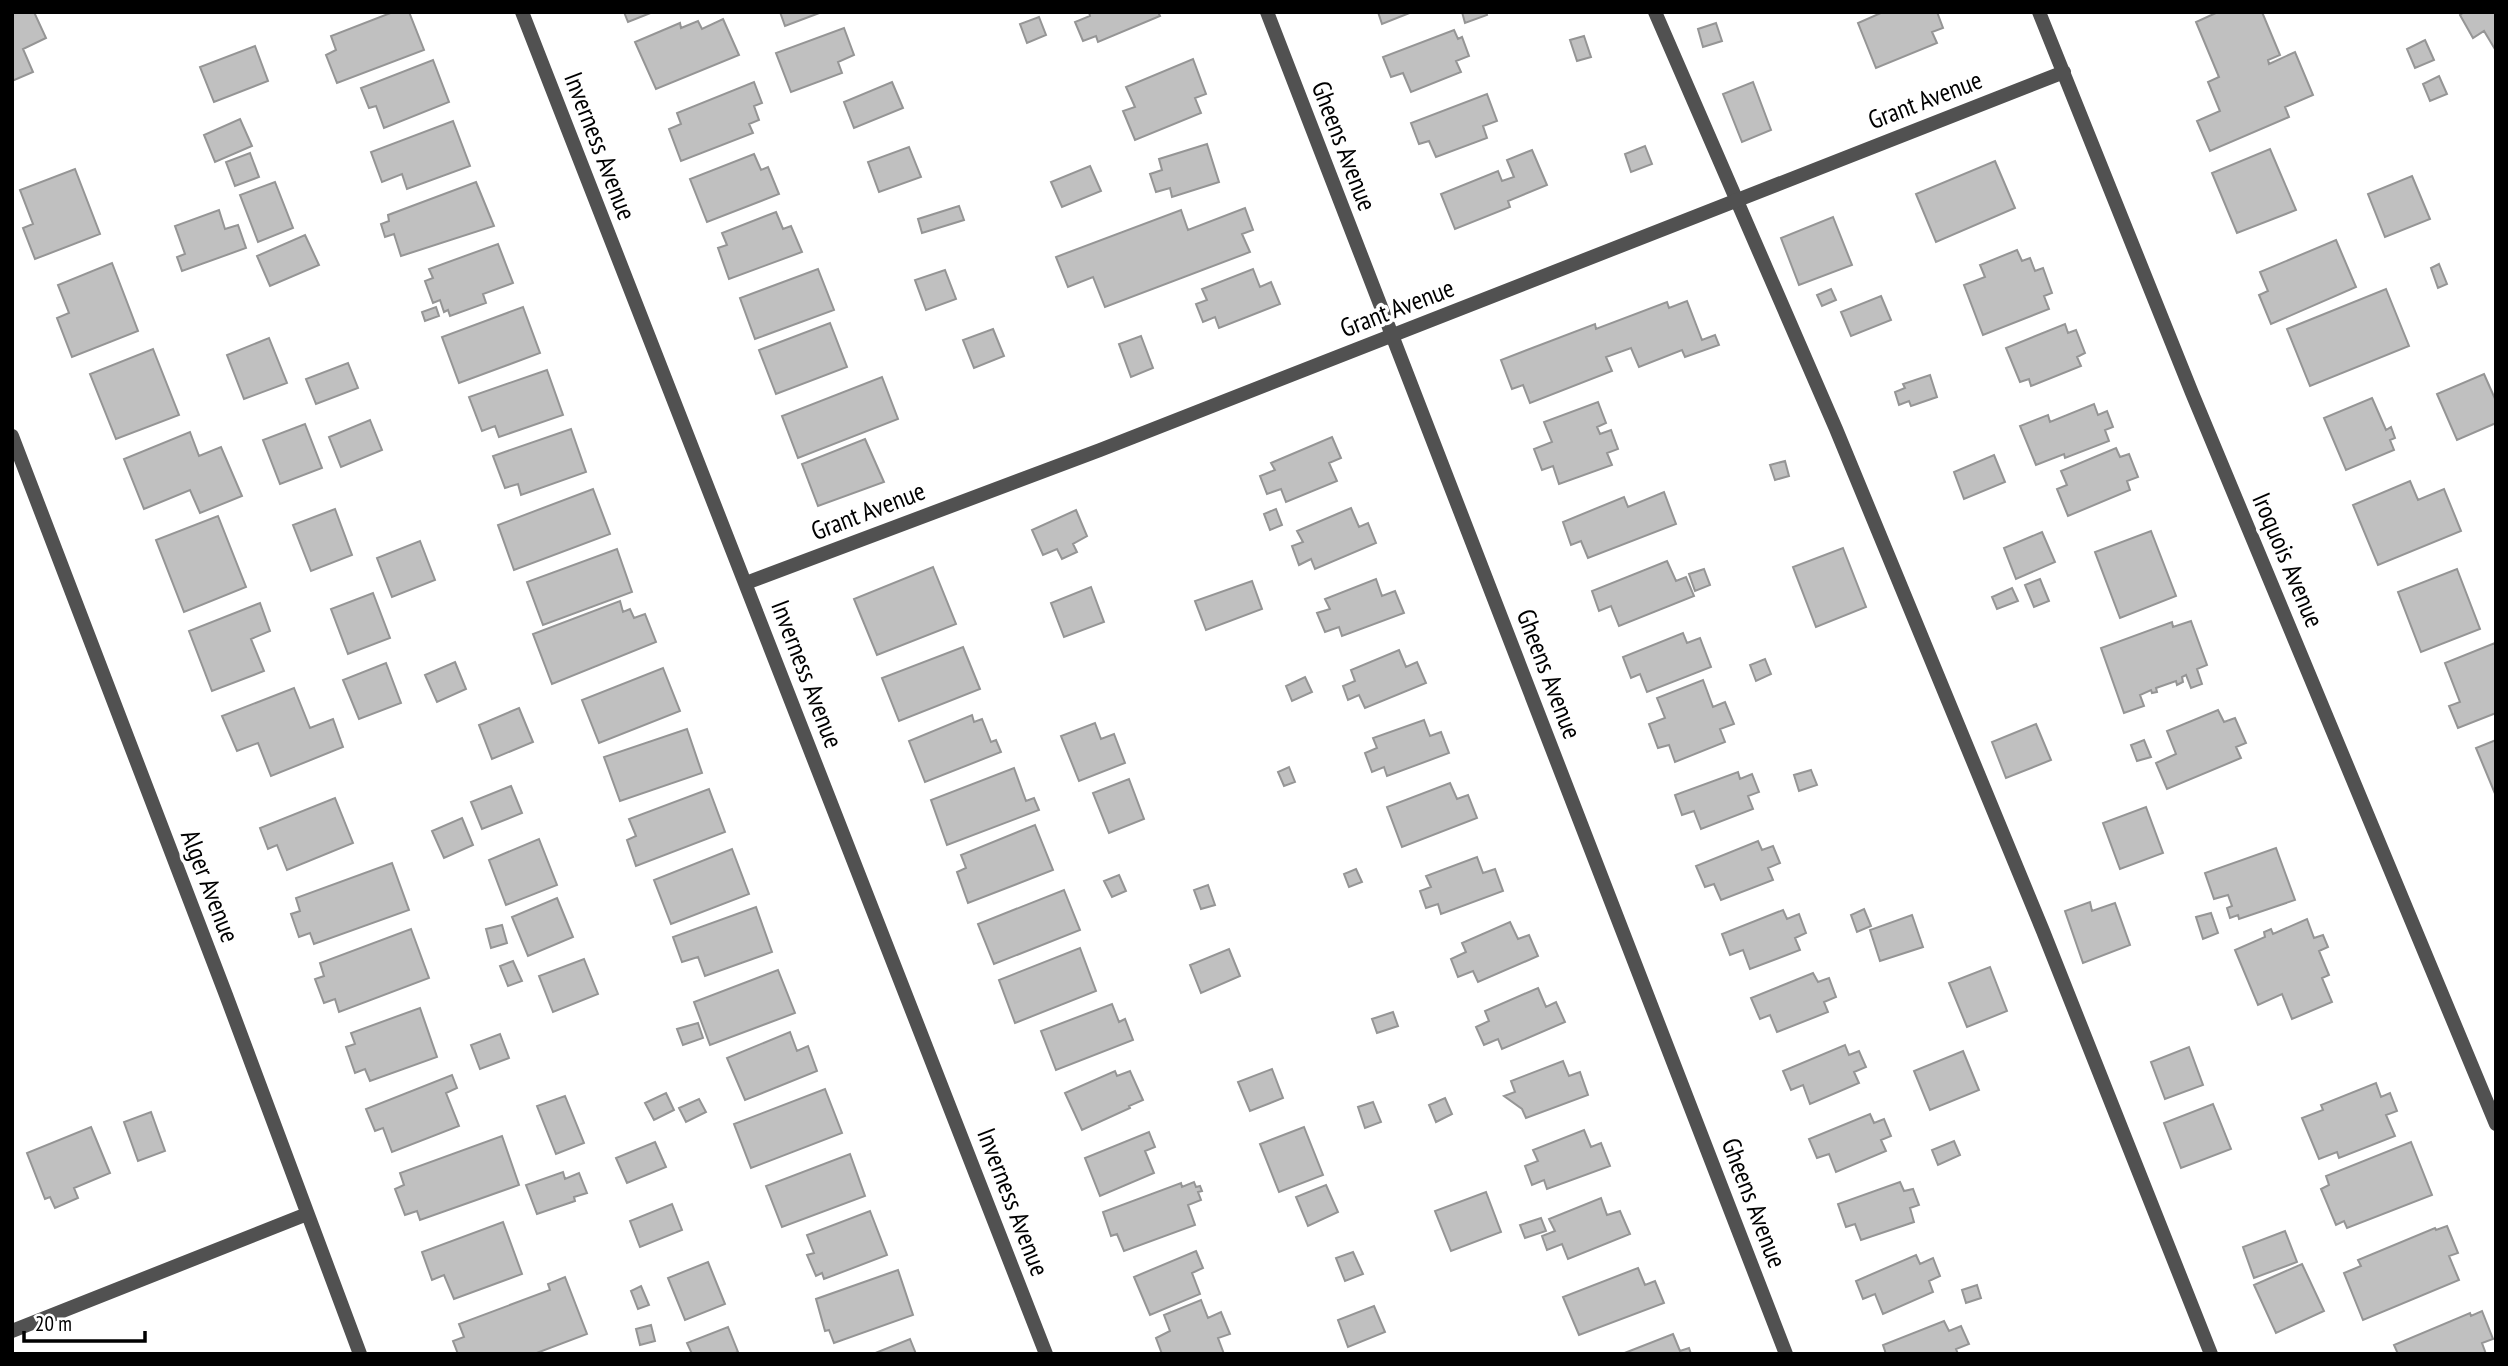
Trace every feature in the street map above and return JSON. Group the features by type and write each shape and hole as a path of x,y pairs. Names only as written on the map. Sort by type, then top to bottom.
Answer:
{"street":[{"name":"Inverness Avenue","path":"522,12 1046,1354"},
{"name":"Gheens Avenue","path":"1267,12 1786,1354"},
{"path":"1655,12 1836,429 2043,931 2211,1354"},
{"name":"Iroquois Avenue","path":"2039,12 2192,393 2496,1124"},
{"name":"Grant Avenue","path":"746,583 1392,337 2064,72"},
{"name":"Alger Avenue","path":"12,436 231,1007 360,1354"},
{"path":"12,1331 307,1213"}],"building":[{"path":"12,12 34,12 46,38 23,49 33,72 12,81"},
{"path":"393,12 409,12 424,50 337,83 326,55 336,50 331,36"},
{"path":"624,12 653,12 628,22"},
{"path":"780,12 822,12 785,26"},
{"path":"1089,12 1158,12 1160,16 1098,42 1096,36 1083,41 1075,22 1090,16"},
{"path":"1378,12 1412,12 1382,24"},
{"path":"1462,12 1486,12 1487,15 1465,23"},
{"path":"1883,12 1937,12 1943,28 1932,32 1937,43 1876,68 1858,23"},
{"path":"2218,12 2262,12 2280,55 2268,60 2269,64 2295,52 2313,95 2285,107 2289,117 2210,151 2197,121 2220,111 2208,82 2219,77 2196,22"},
{"path":"2464,12 2496,12 2496,51 2484,31 2473,38 2460,15"},
{"path":"1039,17 1046,35 1027,43 1020,24"},
{"path":"723,19 739,55 656,89 635,42 680,23 681,28 698,21 702,29"},
{"path":"1716,23 1722,41 1703,47 1698,29"},
{"path":"844,28 854,55 838,62 842,73 791,92 776,53"},
{"path":"1454,30 1458,39 1462,37 1469,56 1456,61 1461,72 1411,92 1403,73 1391,77 1383,57"},
{"path":"1584,36 1591,57 1577,61 1570,40"},
{"path":"2425,40 2434,60 2415,68 2407,49"},
{"path":"255,46 268,81 214,102 200,67"},
{"path":"1193,59 1206,94 1195,98 1201,113 1135,140 1123,111 1135,107 1126,87"},
{"path":"433,60 449,102 384,128 376,106 369,108 361,88"},
{"path":"2439,76 2447,94 2430,101 2423,84"},
{"path":"754,82 762,103 754,106 759,120 749,124 753,133 681,161 669,129 681,124 677,113"},
{"path":"892,82 903,108 854,128 844,102"},
{"path":"1753,82 1771,130 1742,142 1723,94"},
{"path":"1487,94 1497,121 1483,126 1487,138 1436,157 1429,141 1419,144 1411,123"},
{"path":"240,119 252,146 215,162 204,135"},
{"path":"453,121 470,166 407,189 402,174 382,182 371,152"},
{"path":"1207,144 1219,182 1172,197 1170,188 1156,192 1150,174 1162,170 1159,159"},
{"path":"1645,146 1652,164 1631,172 1625,154"},
{"path":"909,147 921,177 879,192 868,162"},
{"path":"2270,149 2296,210 2237,233 2212,173"},
{"path":"1532,150 1547,185 1508,201 1510,207 1455,229 1441,194 1498,171 1502,181 1514,177 1507,160"},
{"path":"250,153 259,177 235,186 226,162"},
{"path":"754,154 761,170 768,167 779,194 707,222 690,179"},
{"path":"1995,161 2015,208 1936,242 1916,194"},
{"path":"1090,166 1101,191 1062,207 1051,182"},
{"path":"75,169 100,234 35,259 23,228 33,224 20,190"},
{"path":"2412,176 2430,219 2385,237 2368,194"},
{"path":"275,182 293,228 258,242 240,195"},
{"path":"476,182 494,226 401,256 394,234 385,237 381,224 389,221 388,215"},
{"path":"959,206 964,220 922,233 918,219"},
{"path":"1245,208 1253,230 1242,234 1250,252 1105,307 1093,277 1068,287 1056,257 1181,210 1188,230"},
{"path":"219,210 225,229 238,225 246,248 182,271 177,257 185,254 175,226"},
{"path":"776,212 783,229 791,226 802,252 729,279 718,248 727,245 722,233"},
{"path":"1833,217 1852,265 1799,285 1781,238"},
{"path":"305,235 319,265 270,286 257,256"},
{"path":"2336,240 2356,287 2271,324 2259,295 2268,291 2260,272"},
{"path":"498,244 513,283 483,294 486,303 450,316 448,310 444,312 440,300 433,303 425,281 433,278 429,269"},
{"path":"2017,250 2022,261 2030,258 2035,271 2043,268 2052,293 2044,296 2049,309 1983,335 1964,285 1985,277 1980,265"},
{"path":"112,263 138,331 72,357 57,318 69,313 58,285"},
{"path":"2439,264 2447,284 2438,288 2431,268"},
{"path":"818,269 834,310 755,339 740,298"},
{"path":"1253,269 1260,287 1271,282 1280,304 1219,328 1215,317 1203,322 1196,304 1207,300 1202,289"},
{"path":"945,270 956,299 926,310 915,280"},
{"path":"1831,289 1836,300 1822,306 1817,295"},
{"path":"2386,289 2409,346 2310,386 2287,329"},
{"path":"1881,296 1891,320 1851,336 1841,312"},
{"path":"1687,301 1702,340 1715,335 1719,345 1685,357 1682,350 1639,367 1631,348 1606,357 1612,371 1530,403 1523,385 1512,389 1501,360 1595,324 1596,329 1667,302 1669,308"},
{"path":"436,307 439,316 425,321 422,312"},
{"path":"523,307 540,353 459,383 442,337"},
{"path":"830,323 847,367 776,394 759,350"},
{"path":"2065,324 2068,333 2076,330 2085,353 2077,357 2081,366 2031,386 2029,379 2020,382 2006,348"},
{"path":"993,329 1004,356 974,368 963,340"},
{"path":"1141,336 1153,368 1131,377 1119,344"},
{"path":"269,338 287,383 244,399 227,355"},
{"path":"153,349 179,415 116,439 90,374"},
{"path":"348,363 358,388 316,404 306,379"},
{"path":"547,370 563,415 499,437 495,426 482,431 469,397"},
{"path":"2484,374 2496,401 2496,423 2457,440 2437,394"},
{"path":"1930,375 1937,397 1911,406 1909,401 1899,405 1895,392 1905,388 1903,384"},
{"path":"882,377 898,419 798,458 782,416"},
{"path":"2372,398 2386,430 2391,427 2395,438 2390,440 2394,450 2346,470 2324,418"},
{"path":"1598,402 1606,423 1597,427 1600,434 1611,430 1618,449 1607,453 1612,465 1559,484 1553,466 1542,470 1534,449 1552,442 1544,422"},
{"path":"2094,404 2098,415 2107,411 2113,427 2105,430 2109,441 2065,458 2064,454 2036,465 2020,426 2048,415 2050,422"},
{"path":"370,420 382,450 341,467 329,437"},
{"path":"305,424 322,468 280,484 263,440"},
{"path":"571,429 586,472 521,495 518,484 505,488 493,456"},
{"path":"190,432 199,456 221,447 242,496 200,513 190,490 144,509 124,459"},
{"path":"1332,437 1341,458 1329,463 1337,481 1286,502 1281,489 1267,494 1260,476 1275,470 1271,463"},
{"path":"865,439 884,482 818,506 802,464"},
{"path":"2116,448 2120,457 2129,454 2138,477 2127,481 2130,490 2068,516 2057,489 2067,485 2061,471"},
{"path":"1994,455 2005,482 1964,499 1954,472"},
{"path":"1785,461 1789,476 1775,480 1770,465"},
{"path":"2410,481 2418,500 2444,489 2461,531 2378,565 2353,505"},
{"path":"593,489 610,534 514,570 498,525"},
{"path":"1664,492 1676,524 1588,558 1581,541 1571,545 1563,522 1624,497 1628,507"},
{"path":"1351,508 1359,527 1368,523 1376,543 1315,569 1311,559 1299,565 1292,546 1303,542 1297,531"},
{"path":"335,509 352,555 311,571 293,525"},
{"path":"1276,509 1282,525 1270,530 1264,514"},
{"path":"1076,510 1087,536 1073,544 1077,552 1062,559 1057,549 1043,555 1032,530"},
{"path":"218,516 246,587 184,612 156,540"},
{"path":"2151,531 2176,596 2120,618 2095,552"},
{"path":"2042,532 2055,562 2016,579 2004,548"},
{"path":"420,541 435,580 392,597 377,558"},
{"path":"1843,548 1866,607 1816,627 1793,567"},
{"path":"617,549 632,592 543,625 527,582"},
{"path":"1667,561 1676,581 1686,577 1694,596 1619,626 1611,606 1599,611 1592,591"},
{"path":"933,567 956,624 877,655 854,599"},
{"path":"1704,569 1710,585 1695,591 1689,574"},
{"path":"2457,569 2480,629 2421,652 2398,592"},
{"path":"1376,579 1382,596 1395,591 1404,613 1342,636 1339,627 1325,632 1317,613 1330,609 1325,599"},
{"path":"2040,579 2049,601 2034,607 2025,585"},
{"path":"1252,581 1262,609 1206,630 1195,601"},
{"path":"1091,587 1104,622 1064,637 1051,603"},
{"path":"2012,588 2018,601 1997,609 1992,597"},
{"path":"373,593 390,638 348,654 331,609"},
{"path":"620,601 623,612 630,609 634,618 645,614 656,642 552,684 533,634"},
{"path":"260,603 270,631 251,639 264,671 212,691 189,631"},
{"path":"2191,621 2207,665 2197,669 2202,684 2191,688 2186,675 2182,677 2183,682 2177,685 2176,681 2156,688 2157,692 2152,693 2151,690 2140,695 2144,706 2124,713 2101,648 2172,622 2173,627"},
{"path":"1683,633 1687,643 1700,638 1711,667 1647,692 1640,674 1631,678 1623,657"},
{"path":"2495,643 2496,713 2458,728 2449,706 2460,702 2445,663"},
{"path":"963,647 980,689 899,721 882,678"},
{"path":"1399,650 1406,667 1417,662 1426,683 1365,708 1359,695 1348,700 1343,686 1355,681 1351,670"},
{"path":"1765,659 1771,674 1756,681 1750,665"},
{"path":"455,662 466,689 437,702 425,675"},
{"path":"386,663 401,703 359,719 343,680"},
{"path":"663,668 680,711 599,743 582,700"},
{"path":"1305,677 1312,692 1292,701 1286,686"},
{"path":"1703,680 1713,707 1725,702 1734,724 1720,729 1725,742 1675,762 1669,745 1658,748 1649,724 1665,718 1657,698"},
{"path":"294,688 310,728 333,719 343,747 271,776 258,743 237,751 222,716"},
{"path":"519,708 533,742 492,759 479,725"},
{"path":"2218,710 2224,722 2235,718 2246,743 2236,747 2241,758 2167,789 2156,763 2176,754 2167,731"},
{"path":"972,715 974,722 982,719 991,742 996,740 1001,752 925,782 909,741"},
{"path":"1424,720 1430,736 1441,732 1449,753 1387,776 1384,767 1372,772 1365,753 1377,748 1373,738"},
{"path":"1095,723 1101,739 1114,734 1125,763 1079,781 1061,736"},
{"path":"2036,724 2051,760 2006,778 1992,742"},
{"path":"687,729 702,773 620,801 604,757"},
{"path":"2144,740 2151,757 2137,761 2131,745"},
{"path":"2496,740 2496,796 2476,748"},
{"path":"1289,767 1295,782 1284,786 1278,772"},
{"path":"1014,768 1026,801 1034,798 1039,810 947,845 931,800"},
{"path":"1811,770 1817,785 1799,791 1794,775"},
{"path":"1738,772 1740,779 1752,774 1759,792 1748,796 1753,809 1701,829 1694,811 1682,815 1675,795"},
{"path":"1129,779 1144,819 1109,833 1093,793"},
{"path":"1450,783 1457,799 1468,795 1477,818 1402,847 1387,807"},
{"path":"511,786 522,813 482,829 471,802"},
{"path":"709,789 725,832 636,866 627,840 636,836 629,819"},
{"path":"335,798 353,843 287,870 277,845 268,849 260,828"},
{"path":"2146,807 2163,853 2120,869 2103,823"},
{"path":"462,818 473,845 444,858 432,831"},
{"path":"1035,825 1053,870 968,903 957,872 966,868 961,855"},
{"path":"539,839 557,885 506,905 489,860"},
{"path":"1758,841 1762,850 1773,846 1780,863 1768,868 1773,880 1721,900 1714,884 1705,887 1696,866"},
{"path":"2276,848 2295,900 2239,919 2238,915 2230,918 2227,908 2232,906 2228,895 2214,899 2205,873"},
{"path":"732,849 749,894 671,924 654,880"},
{"path":"1477,857 1483,873 1495,869 1503,891 1441,914 1438,904 1426,908 1420,891 1431,887 1426,876"},
{"path":"392,863 409,910 314,944 310,933 299,937 291,914 300,911 296,898"},
{"path":"1356,869 1362,882 1349,887 1344,874"},
{"path":"1119,875 1126,891 1112,897 1104,881"},
{"path":"1208,885 1215,905 1201,909 1194,890"},
{"path":"1064,890 1080,930 994,964 978,924"},
{"path":"557,898 573,937 528,956 512,917"},
{"path":"2090,902 2092,911 2115,903 2130,945 2083,963 2065,911"},
{"path":"756,907 772,952 705,976 698,957 682,962 673,937"},
{"path":"1864,909 1871,926 1857,932 1851,915"},
{"path":"1783,910 1787,919 1799,914 1806,933 1795,938 1800,950 1750,969 1743,950 1730,955 1722,934"},
{"path":"2211,913 2218,933 2203,939 2196,917"},
{"path":"1912,915 1923,947 1880,961 1870,930"},
{"path":"2307,919 2314,938 2323,935 2328,947 2319,951 2329,975 2322,978 2332,1002 2292,1019 2282,994 2258,1005 2235,950 2265,937 2264,932 2271,929 2273,934"},
{"path":"1510,922 1518,939 1529,935 1538,956 1478,982 1473,971 1458,977 1451,959 1466,952 1462,943"},
{"path":"502,925 507,943 491,948 486,929"},
{"path":"411,929 429,978 339,1012 335,999 324,1003 315,979 324,976 320,963"},
{"path":"1080,948 1096,991 1015,1023 999,980"},
{"path":"1229,949 1240,976 1201,993 1190,965"},
{"path":"584,959 598,994 553,1012 539,976"},
{"path":"513,961 522,981 508,986 500,966"},
{"path":"1990,967 2007,1011 1967,1027 1949,983"},
{"path":"778,970 795,1013 710,1045 694,1002"},
{"path":"1813,973 1818,982 1829,978 1836,997 1824,1002 1828,1012 1777,1032 1770,1015 1760,1019 1751,998"},
{"path":"1538,988 1546,1007 1556,1002 1565,1022 1502,1049 1498,1039 1484,1045 1476,1027 1489,1021 1485,1011"},
{"path":"1112,1004 1119,1022 1125,1019 1133,1040 1056,1070 1041,1031"},
{"path":"420,1008 437,1057 370,1081 365,1069 355,1073 346,1047 355,1044 351,1033"},
{"path":"1393,1012 1398,1026 1377,1033 1372,1019"},
{"path":"698,1023 703,1038 683,1045 677,1029"},
{"path":"790,1032 797,1051 808,1046 817,1071 745,1100 727,1058"},
{"path":"500,1034 509,1058 480,1069 471,1045"},
{"path":"1845,1045 1849,1055 1859,1051 1866,1067 1854,1072 1859,1083 1810,1104 1803,1085 1791,1090 1783,1071"},
{"path":"2189,1047 2203,1085 2165,1099 2151,1062"},
{"path":"1963,1051 1979,1090 1930,1110 1914,1071"},
{"path":"1563,1061 1569,1076 1580,1072 1588,1095 1526,1118 1522,1109 1504,1096 1515,1092 1511,1081"},
{"path":"1272,1069 1283,1098 1250,1111 1238,1082"},
{"path":"1115,1071 1117,1076 1130,1071 1143,1100 1082,1130 1065,1093"},
{"path":"452,1075 457,1088 446,1093 459,1126 392,1152 383,1128 375,1131 366,1109"},
{"path":"2376,1083 2381,1097 2390,1093 2397,1111 2386,1115 2395,1136 2339,1158 2337,1152 2319,1159 2302,1118 2323,1110 2321,1105"},
{"path":"825,1089 842,1133 751,1168 734,1124"},
{"path":"666,1093 674,1110 654,1120 645,1103"},
{"path":"565,1096 584,1143 556,1154 537,1106"},
{"path":"1445,1098 1452,1114 1436,1122 1429,1105"},
{"path":"699,1099 706,1112 686,1122 679,1108"},
{"path":"1373,1102 1381,1122 1365,1128 1358,1107"},
{"path":"2213,1104 2231,1149 2181,1168 2164,1123"},
{"path":"151,1112 165,1151 138,1161 124,1122"},
{"path":"1870,1114 1874,1123 1884,1119 1891,1136 1881,1140 1886,1151 1836,1172 1829,1154 1817,1158 1809,1139"},
{"path":"91,1127 110,1173 74,1188 78,1198 55,1208 50,1197 45,1199 27,1153"},
{"path":"1304,1127 1323,1175 1279,1192 1260,1144"},
{"path":"1584,1130 1591,1147 1601,1143 1610,1166 1547,1189 1544,1180 1532,1185 1525,1166 1538,1161 1533,1150"},
{"path":"1149,1132 1155,1147 1145,1151 1154,1173 1100,1196 1085,1158"},
{"path":"502,1136 519,1185 420,1220 417,1211 405,1215 395,1189 404,1185 400,1173"},
{"path":"1954,1141 1960,1155 1938,1165 1932,1150"},
{"path":"655,1142 666,1167 627,1183 616,1158"},
{"path":"2411,1142 2432,1195 2347,1228 2344,1221 2336,1225 2321,1189 2329,1185 2326,1176"},
{"path":"850,1154 865,1196 782,1227 766,1186"},
{"path":"563,1172 565,1179 579,1173 587,1193 574,1197 575,1201 537,1214 526,1185"},
{"path":"1194,1182 1202,1191 1198,1192 1201,1200 1188,1205 1195,1225 1124,1251 1117,1234 1111,1236 1103,1212 1181,1183 1182,1187"},
{"path":"1900,1182 1904,1191 1913,1189 1919,1205 1910,1208 1914,1222 1861,1240 1855,1224 1846,1227 1838,1204"},
{"path":"1326,1185 1338,1212 1308,1226 1296,1197"},
{"path":"1486,1192 1501,1232 1451,1251 1435,1211"},
{"path":"1601,1198 1607,1215 1620,1211 1630,1234 1568,1259 1562,1244 1547,1250 1542,1236 1555,1231 1549,1219"},
{"path":"672,1204 682,1230 640,1247 630,1221"},
{"path":"870,1211 887,1255 824,1279 822,1273 816,1276 807,1255 814,1253 807,1235"},
{"path":"1541,1218 1546,1231 1525,1238 1520,1225"},
{"path":"503,1222 522,1274 454,1299 444,1275 432,1280 422,1252"},
{"path":"2447,1226 2458,1253 2449,1256 2459,1280 2363,1320 2344,1273 2361,1266 2358,1260 2435,1228 2436,1230"},
{"path":"2285,1231 2297,1262 2254,1278 2243,1247"},
{"path":"1196,1251 1203,1268 1192,1273 1200,1294 1150,1315 1134,1277"},
{"path":"1353,1252 1363,1274 1345,1281 1336,1258"},
{"path":"1916,1255 1920,1264 1933,1258 1940,1276 1929,1281 1933,1292 1883,1314 1875,1294 1863,1299 1856,1281"},
{"path":"708,1262 725,1304 685,1320 668,1278"},
{"path":"2302,1264 2324,1311 2276,1333 2254,1285"},
{"path":"1638,1268 1645,1285 1655,1281 1664,1303 1579,1335 1563,1297"},
{"path":"898,1270 913,1315 834,1343 829,1330 825,1331 816,1299"},
{"path":"565,1277 587,1334 534,1354 458,1354 453,1341 464,1337 459,1324 550,1290 548,1284"},
{"path":"1977,1285 1981,1298 1966,1303 1962,1290"},
{"path":"641,1286 649,1305 638,1309 631,1291"},
{"path":"1201,1300 1208,1318 1221,1312 1230,1334 1218,1338 1224,1354 1162,1354 1156,1338 1170,1331 1164,1315"},
{"path":"1374,1306 1385,1332 1348,1347 1338,1320"},
{"path":"2482,1311 2493,1339 2482,1343 2486,1354 2398,1354 2394,1345 2470,1313 2471,1316"},
{"path":"1944,1321 1949,1331 1961,1326 1969,1344 1956,1349 1958,1354 1886,1354 1883,1345"},
{"path":"651,1325 655,1341 640,1345 636,1329"},
{"path":"728,1327 738,1352 692,1354 687,1343"},
{"path":"1673,1334 1680,1351 1689,1348 1691,1354 1622,1354"},
{"path":"910,1339 916,1354 873,1354"}]}
